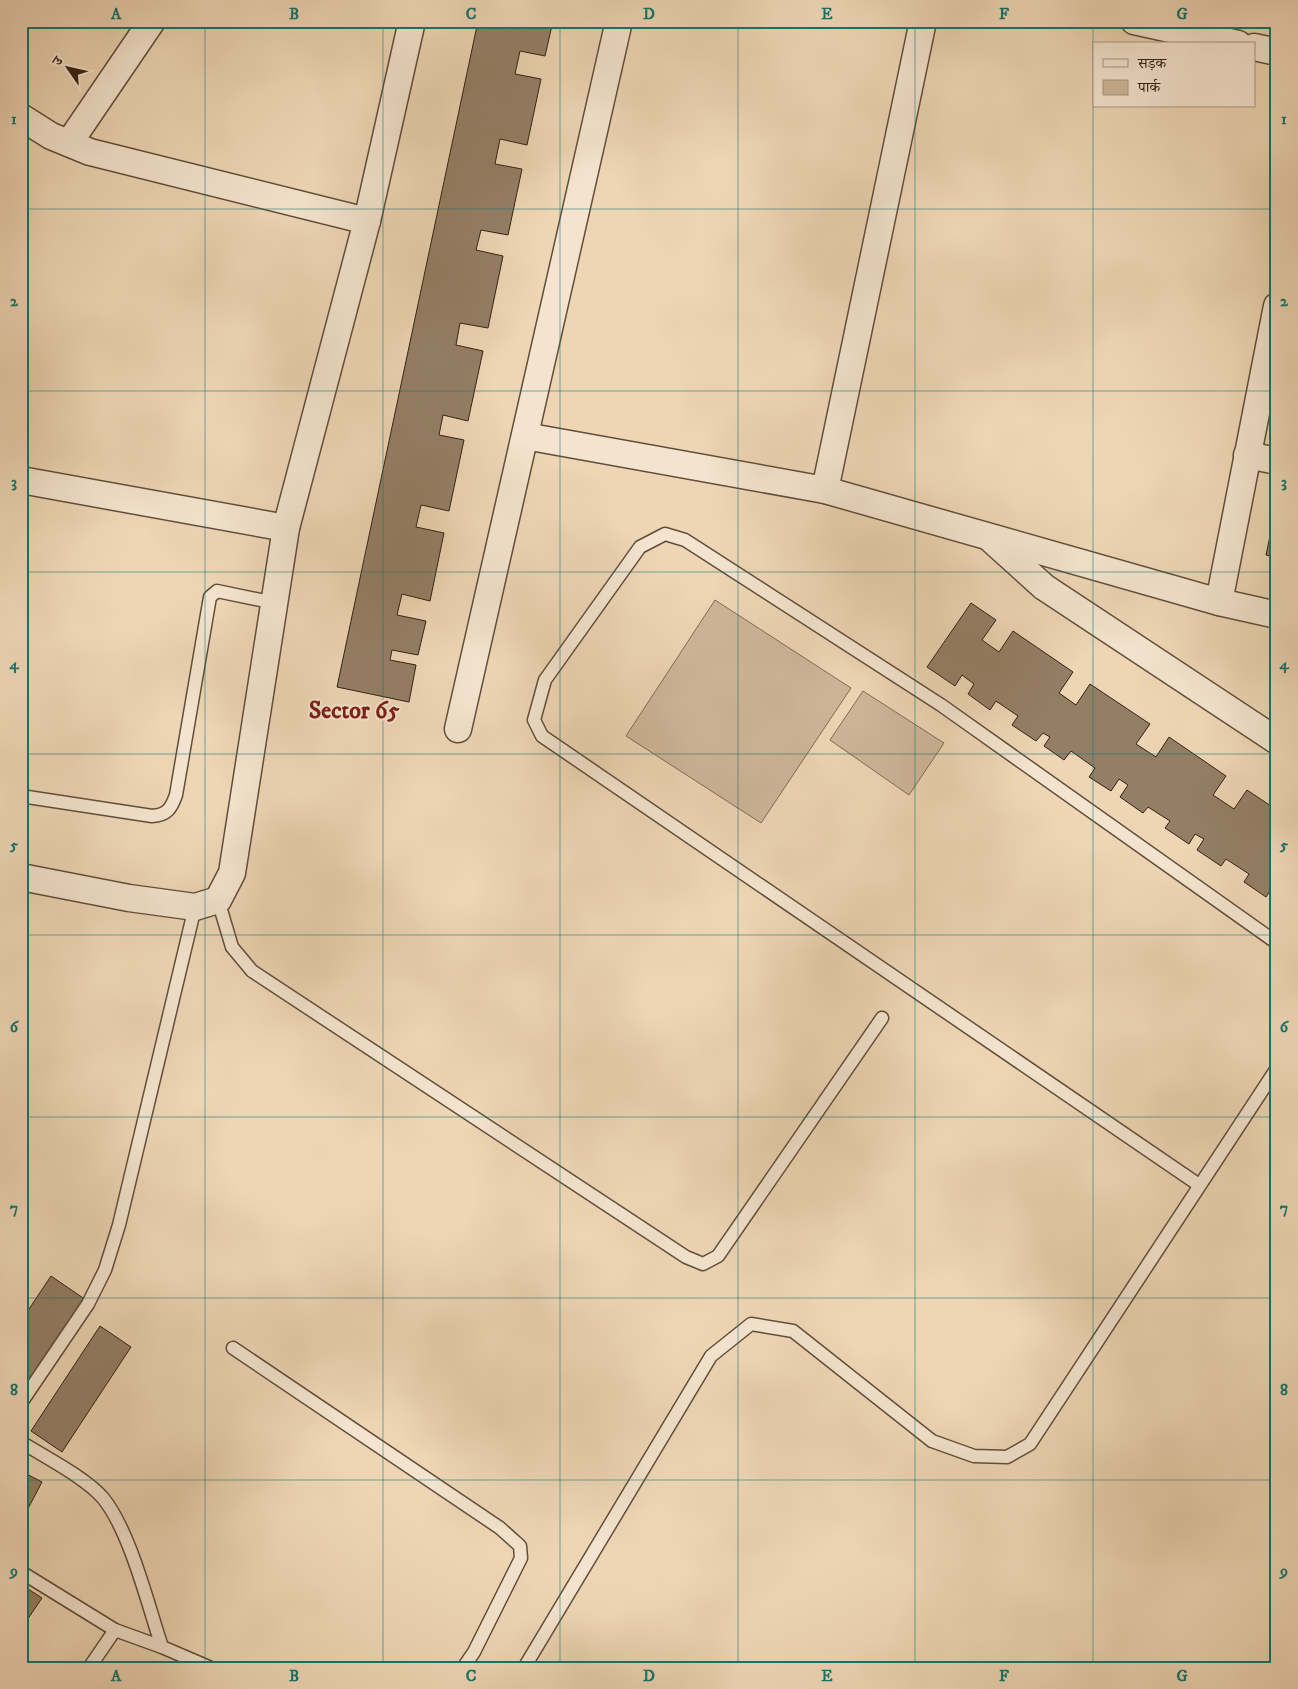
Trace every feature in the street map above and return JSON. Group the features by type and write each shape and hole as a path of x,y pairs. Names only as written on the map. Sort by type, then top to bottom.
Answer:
{"street":[{"path":"69,143 152,21"},
{"path":"21,877 129,898 207,903 232,873 286,528 367,221 412,21"},
{"path":"458,730 619,21"},
{"path":"825,490 923,21"},
{"path":"1134,21 1229,42"},
{"path":"1256,47 1277,52"},
{"path":"21,117 51,136 90,152 367,221"},
{"path":"1219,602 1277,306"},
{"path":"525,436 825,490 1219,602 1277,615"},
{"path":"1247,455 1277,461"},
{"path":"21,480 286,528"},
{"path":"990,537 1044,587 1277,741"}],"lane":[{"path":"1200,1185 542,736 534,720 545,680 640,547 665,534 685,540 941,705 1277,943"},
{"path":"21,796 152,816 162,815 171,808 176,795 210,597 216,591 275,603"},
{"path":"207,903 232,948 252,971 686,1257 703,1264 718,1256 882,1018"},
{"path":"21,1403 88,1304 105,1270 207,903"},
{"path":"524,1668 711,1356 751,1324 793,1331 932,1441 974,1456 1007,1457 1030,1444 1277,1068"},
{"path":"232,1348 500,1528 520,1546 521,1558 492,1618 463,1668"},
{"path":"21,1442 82,1481 103,1498 121,1526 162,1647"},
{"path":"23,1577 115,1630 211,1668"},
{"path":"88,1668 115,1630"}],"green space":[{"path":"715,600 851,688 761,823 626,736"},
{"path":"863,691 944,743 909,795 830,740"}],"building":[{"path":"478,21 553,21 545,56 520,51 515,74 541,79 527,145 500,139 495,164 522,169 508,235 481,230 476,250 503,256 488,328 460,323 456,345 483,351 468,421 443,415 439,435 464,440 449,511 421,505 416,527 444,533 430,601 402,594 397,615 426,621 418,655 392,650 390,660 416,665 409,702 337,687"},
{"path":"1277,503 1277,558 1266,555"},
{"path":"971,603 996,620 982,640 999,652 1013,631 1073,672 1059,693 1076,705 1090,684 1150,724 1136,744 1156,757 1169,737 1226,776 1213,795 1234,809 1247,790 1277,810 1277,887 1274,885 1266,897 1244,882 1249,874 1226,859 1221,866 1197,850 1204,839 1195,834 1189,844 1165,828 1170,821 1148,807 1143,813 1120,797 1128,785 1119,779 1111,791 1089,777 1095,768 1071,751 1064,760 1044,746 1050,737 1043,733 1036,741 1012,725 1018,716 996,701 990,710 968,694 974,684 962,675 955,686 927,667"},
{"path":"51,1276 86,1300 21,1397 21,1321"},
{"path":"100,1326 131,1347 62,1452 31,1431"},
{"path":"21,1471 42,1482 21,1522"},
{"path":"25,1587 42,1598 21,1629 21,1593"}],"district":[{"name":"Sector 65","path":"354,711"}]}
